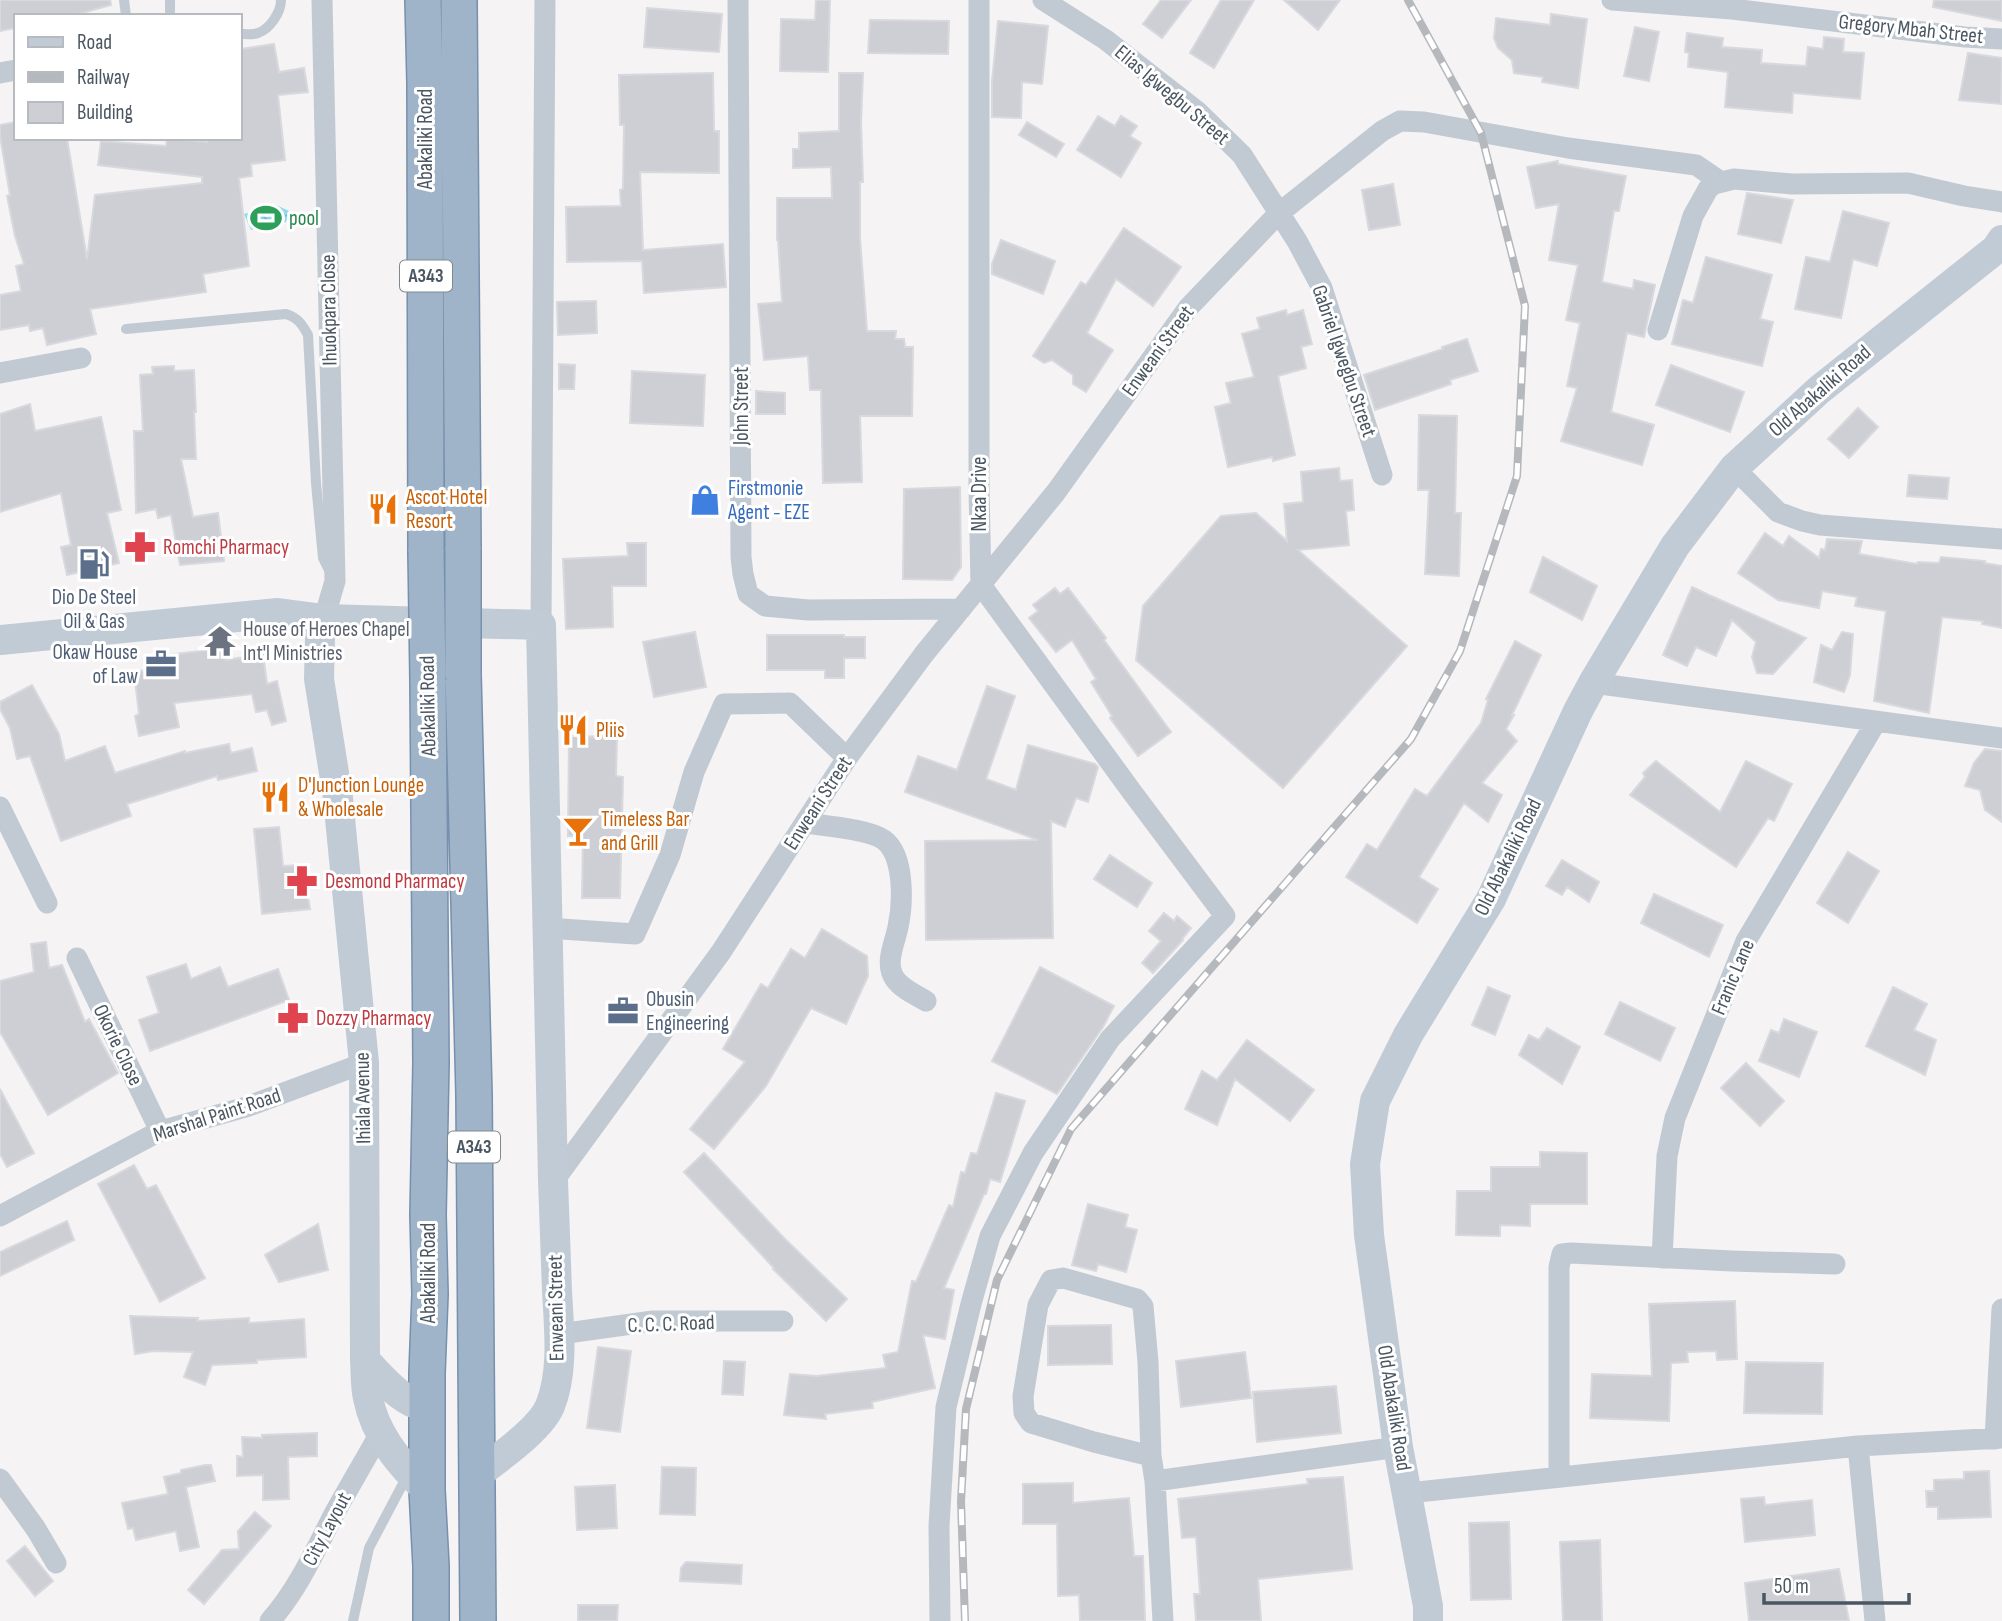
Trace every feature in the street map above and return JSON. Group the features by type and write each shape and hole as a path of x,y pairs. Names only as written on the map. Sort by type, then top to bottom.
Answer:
{"highway":[{"name":"Abakaliki Road","path":"423,0 431,1063 428,1403 418,1482 432,1566 431,1621"},
{"name":"Abakaliki Road","path":"460,0 463,674 474,1095 478,1621"}],"main road":[{"name":"Old Abakaliki Road","path":"1428,1621 1428,1606 1398,1447 1369,1235 1365,1164 1375,1101 1408,1035 1491,899 1593,683 1675,546 1734,468 1819,390 1996,249 2002,240"},
{"path":"0,640 278,613 324,619 541,625 554,1182"},
{"name":"Ihiala Avenue","path":"324,619 320,638 319,679 338,799 364,1063 367,1395 380,1433 418,1482"},
{"name":"Enweani Street","path":"477,1475 531,1432 549,1408 558,1368 560,1334 554,1182"},
{"path":"365,1360 407,1399 418,1405 428,1403"},
{"path":"477,1433 507,1450"}],"street":[{"name":"Ihuokpara Close","path":"322,0 335,581 324,619"},
{"path":"541,625 545,0"},
{"name":"John Street","path":"738,0 741,557 748,594 765,606 808,610 961,609"},
{"name":"Nkaa Drive","path":"979,0 981,585"},
{"name":"Elias Igwegbu Street","path":"1043,0 1106,40 1198,112 1242,155 1278,214"},
{"name":"Gregory Mbah Street","path":"1612,0 1732,9 2002,39"},
{"name":"Enweani Street","path":"554,1182 721,952 847,758 961,609 1056,492 1188,308 1278,214 1382,131 1400,121 1423,122 1568,148 1696,165 1721,182"},
{"path":"1658,330 1693,216 1708,189 1714,184 1734,179 1792,184 1908,183 1964,197 2002,202"},
{"name":"Gabriel Igwegbu Street","path":"1278,214 1297,241 1322,288 1382,475"},
{"path":"0,373 81,358"},
{"path":"1734,468 1778,512 1802,521 1820,525 2002,539"},
{"path":"940,1621 939,1526 946,1407 990,1236 1033,1153 1110,1039 1225,916 981,585"},
{"path":"1593,683 2002,738"},
{"path":"547,928 635,934 670,855 694,772 724,704 790,704 847,758"},
{"name":"Franic Lane","path":"1662,1258 1667,1156 1675,1118 1746,941 1876,722"},
{"path":"0,807 47,902"},
{"path":"805,823 862,832 883,839 894,852 900,869 898,929 890,960 894,978 926,1001"},
{"name":"Okorie Close","path":"77,958 160,1131"},
{"name":"Marshal Paint Road","path":"0,1216 160,1131 246,1107 364,1063"},
{"path":"1559,1477 1559,1267 1562,1254 1835,1264"},
{"path":"1151,1455 1094,1443 1031,1423 1024,1413 1023,1396 1038,1305 1051,1280 1063,1278 1137,1300 1143,1306 1163,1621"},
{"path":"1408,1493 1858,1446 1998,1438 2002,1308"},
{"name":"C. C. C. Road","path":"560,1334 653,1321 783,1321"},
{"name":"City Layout","path":"270,1621 285,1603 310,1562 380,1433"},
{"path":"1858,1446 1875,1621"},
{"path":"1155,1481 1398,1447"},
{"path":"0,1479 57,1563"}],"lane":[{"path":"242,34 259,33 271,23 281,0"},
{"path":"126,329 286,314 301,322 309,335 316,483 323,558 335,581"},
{"path":"353,1621 369,1548 418,1482"}],"water":[{"name":"pool","path":"276,205 289,211 286,222 251,230 244,214"}],"building":[{"path":"0,0 110,0 111,5 78,14 14,14 14,28 0,31"},
{"path":"816,0 830,0 828,72 780,71 781,19 815,20"},
{"path":"1161,0 1191,0 1162,38 1143,24"},
{"path":"1221,0 1254,0 1214,68 1190,53"},
{"path":"1284,0 1340,0 1318,30"},
{"path":"1934,0 2002,0 2002,21 1933,7"},
{"path":"647,8 722,14 719,52 644,47"},
{"path":"1551,14 1587,19 1578,88 1542,82 1543,77 1514,73 1512,60 1498,48 1494,38 1496,18 1550,25"},
{"path":"870,20 949,21 948,54 868,53"},
{"path":"998,21 1048,26 1042,84 1022,82 1021,118 992,117 992,82"},
{"path":"1635,27 1659,32 1649,81 1624,76"},
{"path":"1687,33 1723,38 1722,47 1762,50 1761,63 1806,66 1808,47 1823,49 1824,37 1844,39 1843,52 1864,53 1860,99 1793,93 1792,113 1725,107 1728,72 1688,67 1689,53 1685,52"},
{"path":"274,44 279,72 304,68 308,92 278,95 285,160 251,164 252,176 239,178 249,266 203,274 206,292 90,309 96,334 47,345 43,328 30,331 29,325 0,330 0,295 21,291 16,266 24,264 7,196 10,195 0,125 14,122 14,140 67,140 87,259 95,195 202,183 202,177 98,165 101,141 166,146 167,140 242,140 242,49"},
{"path":"1968,53 2002,58 2001,104 1959,100"},
{"path":"713,73 714,131 719,131 719,173 640,172 643,250 723,244 726,287 644,293 642,261 567,262 566,207 621,206 624,125 620,125 619,75"},
{"path":"839,73 863,73 860,238 867,331 896,331 895,339 904,339 905,347 913,347 912,416 860,416 862,482 823,483 821,390 810,390 808,356 764,360 758,304 782,302 777,198 832,198 831,167 793,168 793,149 799,149 799,133 839,131"},
{"path":"1098,116 1115,126 1121,116 1137,126 1130,136 1141,143 1121,177 1077,150"},
{"path":"1027,122 1064,144 1056,157 1019,135"},
{"path":"1558,161 1558,164 1626,176 1619,211 1614,211 1602,282 1633,289 1634,280 1655,285 1644,337 1627,333 1611,412 1654,425 1642,465 1561,441 1577,388 1567,386 1580,323 1566,320 1578,265 1549,260 1559,204 1536,208 1527,167"},
{"path":"1393,184 1400,225 1369,230 1362,190"},
{"path":"1747,193 1793,200 1781,243 1738,234"},
{"path":"1843,211 1889,223 1877,266 1853,259 1841,318 1795,309 1806,257 1830,262"},
{"path":"1124,228 1181,267 1153,306 1116,279 1087,333 1113,350 1086,392 1073,384 1073,375 1052,360 1044,363 1033,356 1081,282 1086,285"},
{"path":"1001,240 1055,261 1043,294 992,274 992,264"},
{"path":"1706,257 1772,275 1760,319 1773,322 1762,366 1672,344 1683,300 1693,303"},
{"path":"596,301 597,333 558,335 557,302"},
{"path":"1286,310 1287,315 1303,310 1312,344 1301,347 1306,368 1278,376 1295,455 1228,467 1215,407 1231,403 1226,383 1254,377 1242,334 1260,329 1257,318"},
{"path":"1467,339 1478,371 1450,380 1451,384 1375,410 1364,375"},
{"path":"559,364 575,365 574,389 559,389"},
{"path":"1671,365 1744,392 1730,432 1656,405"},
{"path":"174,366 174,371 194,370 196,459 181,459 193,517 218,513 224,561 180,565 171,515 158,518 156,509 136,513 134,431 143,431 140,375 153,374 152,367"},
{"path":"632,371 705,375 703,426 630,423"},
{"path":"756,391 785,393 785,414 756,414"},
{"path":"30,404 35,431 101,417 121,510 107,513 119,563 67,575 61,547 71,545 61,493 0,512 0,414"},
{"path":"1858,408 1878,427 1849,458 1828,439"},
{"path":"1419,415 1457,416 1455,513 1461,513 1459,576 1425,574 1429,490 1418,490"},
{"path":"1339,468 1340,481 1352,480 1354,510 1346,511 1349,545 1298,550 1407,646 1283,788 1136,660 1143,606 1221,516 1256,513 1287,541 1284,504 1303,502 1301,472"},
{"path":"1909,475 1949,478 1947,499 1907,496"},
{"path":"960,487 961,567 952,580 903,579 904,489"},
{"path":"1765,533 1783,546 1789,536 1819,558 1821,549 1825,550 1827,539 1862,541 1859,554 1917,564 1939,563 1941,557 1985,561 1984,563 2002,566 2002,628 1982,624 1983,621 1942,617 1929,713 1874,701 1886,611 1855,606 1857,597 1822,591 1819,608 1778,600 1738,573"},
{"path":"627,543 646,543 646,586 612,586 613,627 566,629 563,559 628,556"},
{"path":"1543,557 1597,586 1582,620 1530,592"},
{"path":"1692,587 1806,638 1773,674 1757,673 1752,657 1756,642 1732,620 1716,656 1696,647 1687,666 1663,655"},
{"path":"1055,588 1060,594 1068,588 1171,732 1138,756 1110,718 1112,716 1091,682 1096,679 1072,640 1056,652 1029,618 1038,611 1033,605"},
{"path":"695,632 706,687 654,697 643,642"},
{"path":"1842,632 1853,634 1850,675 1844,692 1814,682 1821,645 1832,650"},
{"path":"767,635 865,637 865,658 844,658 844,678 825,678 825,670 767,670"},
{"path":"1515,641 1541,655 1506,729 1517,741 1482,783 1502,795 1488,822 1464,803 1419,877 1438,889 1417,923 1346,877 1367,844 1377,850 1415,789 1427,796 1481,723 1488,700 1486,699"},
{"path":"225,648 226,660 263,654 267,684 277,681 286,721 272,725 267,710 256,712 252,694 174,703 179,727 139,736 135,716 139,714 134,672 152,669 151,657"},
{"path":"32,685 59,734 65,761 105,746 115,773 185,751 229,744 231,753 252,748 257,771 218,780 217,776 127,804 131,816 61,841 30,756 17,759 10,728 0,709 0,702"},
{"path":"987,686 1015,696 986,779 1016,790 1028,745 1098,767 1088,802 1076,798 1065,827 1051,821 1053,938 926,940 925,841 1038,840 905,792 918,756 957,770"},
{"path":"569,736 617,737 616,776 623,777 620,898 582,898 583,836 568,836"},
{"path":"1985,749 2002,751 2002,822 1985,810 1980,790 1965,786 1974,763"},
{"path":"1656,761 1720,812 1746,761 1792,784 1774,821 1768,818 1736,867 1630,795 1645,777 1643,773"},
{"path":"279,827 283,866 303,865 310,909 262,914 254,829"},
{"path":"1848,852 1879,871 1848,923 1817,903"},
{"path":"1110,855 1152,883 1137,907 1094,879"},
{"path":"1562,860 1599,882 1589,902 1567,887 1562,895 1546,886"},
{"path":"1654,894 1723,925 1709,957 1641,923"},
{"path":"1164,913 1174,921 1177,916 1191,928 1153,973 1142,963 1161,941 1149,931"},
{"path":"822,929 867,956 868,976 846,1024 811,1008 766,1086 714,1149 690,1129 745,1062 723,1049 761,984 768,988 791,949 805,958"},
{"path":"46,942 49,968 62,965 85,1022 89,1019 118,1073 48,1115 0,1032 0,981 34,972 31,944"},
{"path":"186,964 191,979 220,967 228,987 278,969 289,1000 150,1051 139,1020 159,1013 147,977"},
{"path":"1040,967 1114,1006 1103,1027 1057,1094 992,1061"},
{"path":"1488,987 1510,996 1495,1035 1472,1025"},
{"path":"1893,987 1927,1004 1914,1030 1936,1040 1925,1075 1866,1046"},
{"path":"1620,1002 1675,1028 1660,1061 1605,1034"},
{"path":"1784,1019 1817,1032 1799,1077 1759,1061 1771,1030 1779,1033"},
{"path":"1547,1028 1580,1047 1562,1084 1519,1055 1529,1035 1539,1040"},
{"path":"1247,1040 1314,1090 1290,1121 1235,1079 1217,1125 1185,1109 1202,1071 1217,1080"},
{"path":"1746,1063 1784,1101 1760,1126 1721,1088"},
{"path":"0,1089 34,1153 7,1167 0,1154"},
{"path":"996,1093 1025,1101 1000,1182 990,1179 986,1194 944,1288 954,1290 945,1339 923,1335 935,1388 872,1402 873,1408 825,1414 826,1419 784,1415 790,1374 817,1376 886,1368 883,1355 898,1352 912,1281 916,1282 949,1205 953,1207 961,1172 965,1173 971,1153 977,1154"},
{"path":"1540,1152 1587,1153 1587,1204 1530,1204 1530,1226 1500,1225 1500,1236 1456,1235 1457,1191 1491,1191 1491,1167 1540,1167"},
{"path":"704,1153 784,1238 847,1299 826,1321 773,1269 684,1172"},
{"path":"134,1165 147,1189 156,1185 205,1278 160,1302 98,1184"},
{"path":"1088,1204 1128,1215 1125,1227 1137,1230 1126,1272 1098,1264 1096,1271 1072,1265"},
{"path":"67,1221 74,1240 0,1276 0,1252"},
{"path":"318,1224 328,1270 279,1282 265,1255"},
{"path":"1735,1301 1737,1359 1717,1360 1716,1351 1687,1352 1688,1362 1671,1363 1669,1421 1590,1418 1592,1374 1652,1376 1649,1304"},
{"path":"130,1316 198,1318 197,1321 249,1318 249,1323 304,1319 306,1357 212,1365 205,1385 184,1377 193,1352 153,1351 135,1354"},
{"path":"1111,1325 1112,1364 1048,1365 1048,1326"},
{"path":"598,1347 631,1351 620,1432 587,1428"},
{"path":"1245,1352 1251,1398 1181,1407 1176,1361"},
{"path":"724,1361 745,1362 743,1395 722,1394"},
{"path":"1746,1362 1823,1363 1822,1414 1744,1413"},
{"path":"1336,1386 1341,1433 1257,1442 1253,1392"},
{"path":"317,1433 317,1456 288,1457 289,1499 263,1500 263,1475 237,1476 237,1456 243,1457 242,1437"},
{"path":"211,1465 215,1481 186,1487 199,1547 180,1551 176,1531 136,1540 133,1528 128,1529 122,1503 168,1494 164,1477"},
{"path":"662,1467 696,1468 695,1515 660,1514"},
{"path":"1989,1471 1991,1517 1938,1519 1938,1507 1927,1507 1926,1491 1934,1491 1934,1480 1964,1479 1964,1472"},
{"path":"1343,1477 1352,1569 1258,1579 1261,1621 1196,1621 1194,1594 1200,1594 1196,1537 1182,1538 1178,1499 1308,1484 1307,1479"},
{"path":"1073,1483 1073,1503 1129,1498 1134,1556 1143,1556 1145,1621 1080,1621 1079,1595 1058,1596 1057,1524 1023,1524 1023,1484"},
{"path":"615,1485 617,1528 577,1530 575,1487"},
{"path":"1764,1497 1765,1505 1812,1500 1815,1535 1745,1542 1741,1499"},
{"path":"255,1512 271,1526 204,1604 188,1590 222,1550 239,1549 238,1531"},
{"path":"1509,1522 1511,1599 1471,1600 1469,1523"},
{"path":"1600,1540 1602,1621 1563,1621 1560,1542"},
{"path":"25,1546 53,1581 35,1596 7,1561"},
{"path":"686,1562 742,1565 741,1584 680,1581 681,1568"},
{"path":"1839,1569 1849,1621 1749,1621 1745,1583"},
{"path":"578,1605 618,1605 617,1621 578,1621"}],"railway":[{"path":"965,1621 961,1501 966,1409 997,1280 1071,1129 1411,739 1460,651 1517,476 1525,306 1481,133 1408,0"}],"place":[{"name":"pool","path":"266,218"},
{"name":"Firstmonie Agent - EZE","path":"705,500"},
{"name":"Ascot Hotel Resort","path":"383,509"},
{"name":"Romchi Pharmacy","path":"140,547"},
{"name":"Dio De Steel Oil & Gas","path":"94,564"},
{"name":"House of Heroes Chapel Int'l Ministries","path":"220,641"},
{"name":"Okaw House of Law","path":"161,664"},
{"name":"Pliis","path":"573,730"},
{"name":"D'Junction Lounge & Wholesale","path":"275,797"},
{"name":"Timeless Bar and Grill","path":"578,831"},
{"name":"Desmond Pharmacy","path":"302,881"},
{"name":"Obusin Engineering","path":"623,1011"},
{"name":"Dozzy Pharmacy","path":"293,1018"}]}
